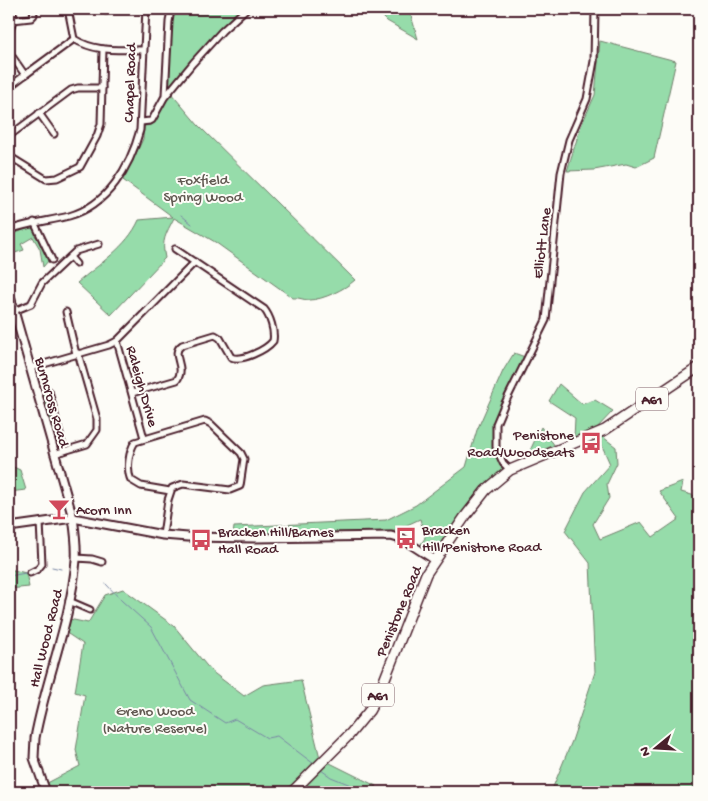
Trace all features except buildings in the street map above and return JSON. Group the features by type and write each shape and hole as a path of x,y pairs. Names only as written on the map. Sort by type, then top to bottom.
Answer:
{"highway":[{"name":"Penistone Road","path":"292,792 350,734 369,711 380,691 417,595 435,560 486,490 510,470 605,430 699,367"}],"main road":[{"name":"Burncross Road","path":"9,293 73,518"},
{"path":"9,527 73,518 163,535 256,538 391,536 404,540 435,560"},
{"name":"Hall Wood Road","path":"46,792 34,758 35,738 69,601 76,558 73,518"}],"street":[{"path":"9,34 13,20 13,9"},
{"path":"13,20 31,18 34,15 33,9"},
{"path":"68,9 74,39 87,47 144,50"},
{"name":"Chapel Road","path":"9,230 34,222 70,216 87,209 99,202 115,184 138,140 141,122 146,9"},
{"path":"164,98 169,22 172,9"},
{"path":"141,122 152,120 164,98 222,31 246,9"},
{"name":"Elliott Lane","path":"510,470 503,462 496,448 496,424 546,320 548,286 565,154 587,99 592,75 595,9"},
{"path":"9,86 74,39"},
{"path":"9,156 46,179 57,178 80,167 99,130 103,49"},
{"path":"9,52 25,75"},
{"path":"9,136 38,113 74,89 102,88"},
{"path":"38,113 54,134"},
{"path":"34,222 51,261"},
{"path":"14,311 30,304 42,283 70,257 80,250 99,244"},
{"path":"132,393 177,380 181,371 177,352 182,345 214,335 220,338 230,357 238,359 265,348 274,338 269,317 264,309 175,249"},
{"path":"70,257 76,264"},
{"path":"30,368 117,341 196,262"},
{"path":"54,454 87,444 94,436 98,425 66,312"},
{"name":"Raleigh Drive","path":"117,341 144,438"},
{"path":"49,391 64,451"},
{"path":"163,535 170,491 175,486 183,484 230,490 237,488 242,482 243,456 205,421 135,442 132,447 129,477 137,484 170,491"},
{"path":"30,573 38,569 42,564 40,522"},
{"path":"76,558 102,562"},
{"path":"69,601 90,610"}],"green space":[{"path":"174,9 242,9 222,27 168,88 171,16"},
{"path":"375,9 409,9 418,39 387,21"},
{"path":"600,41 676,61 654,158 636,167 626,164 594,170 567,171 581,126 595,95"},
{"name":"Foxfield Spring Wood","path":"170,92 198,125 355,280 340,290 315,300 293,298 215,242 174,218 164,242 165,258 111,315 77,283 120,247 134,230 139,220 173,217 123,180 143,139 144,126 152,125"},
{"path":"35,227 35,236 39,238 49,258 43,267 40,249 33,237 21,244 24,250 9,255 9,236"},
{"path":"514,353 525,357 502,401 493,436 495,453 504,469 477,493 434,552 421,544 425,538 420,519 394,531 233,535 234,527 386,520 416,505 466,467 477,430 503,371"},
{"path":"559,384 582,404 595,400 613,411 596,429 574,438 575,418 549,401"},
{"path":"45,387 61,447 57,450 41,389"},
{"path":"541,427 555,446 527,457"},
{"path":"603,437 616,447 617,463 607,484 609,498 593,524 600,539 641,522 653,537 679,519 659,491 683,482 681,492 699,497 699,792 551,792 572,741 595,672 590,563 565,531 585,492 610,464 599,439"},
{"path":"9,465 20,470 26,490 9,492"},
{"path":"9,569 26,573 29,587 9,589"},
{"name":"Greno Wood (Nature Reserve)","path":"123,589 174,626 211,671 244,696 263,685 301,680 320,758 376,786 378,792 30,792 80,766 76,750 85,695 75,692 83,644 65,632 69,619 88,623 105,595"}],"waterway":[{"path":"181,215 192,224"},
{"path":"52,567 61,569"},
{"path":"9,576 26,573"},
{"path":"106,584 151,627 190,700 225,723 235,719 267,738 277,736 314,764"},
{"path":"321,770 331,777 368,792"}],"place":[{"name":"Penistone Road/Woodseats","path":"591,443"},
{"name":"Acorn Inn","path":"59,509"},
{"name":"Bracken Hill/Penistone Road","path":"406,538"},
{"name":"Bracken Hill/Barnes Hall Road","path":"201,540"}]}
